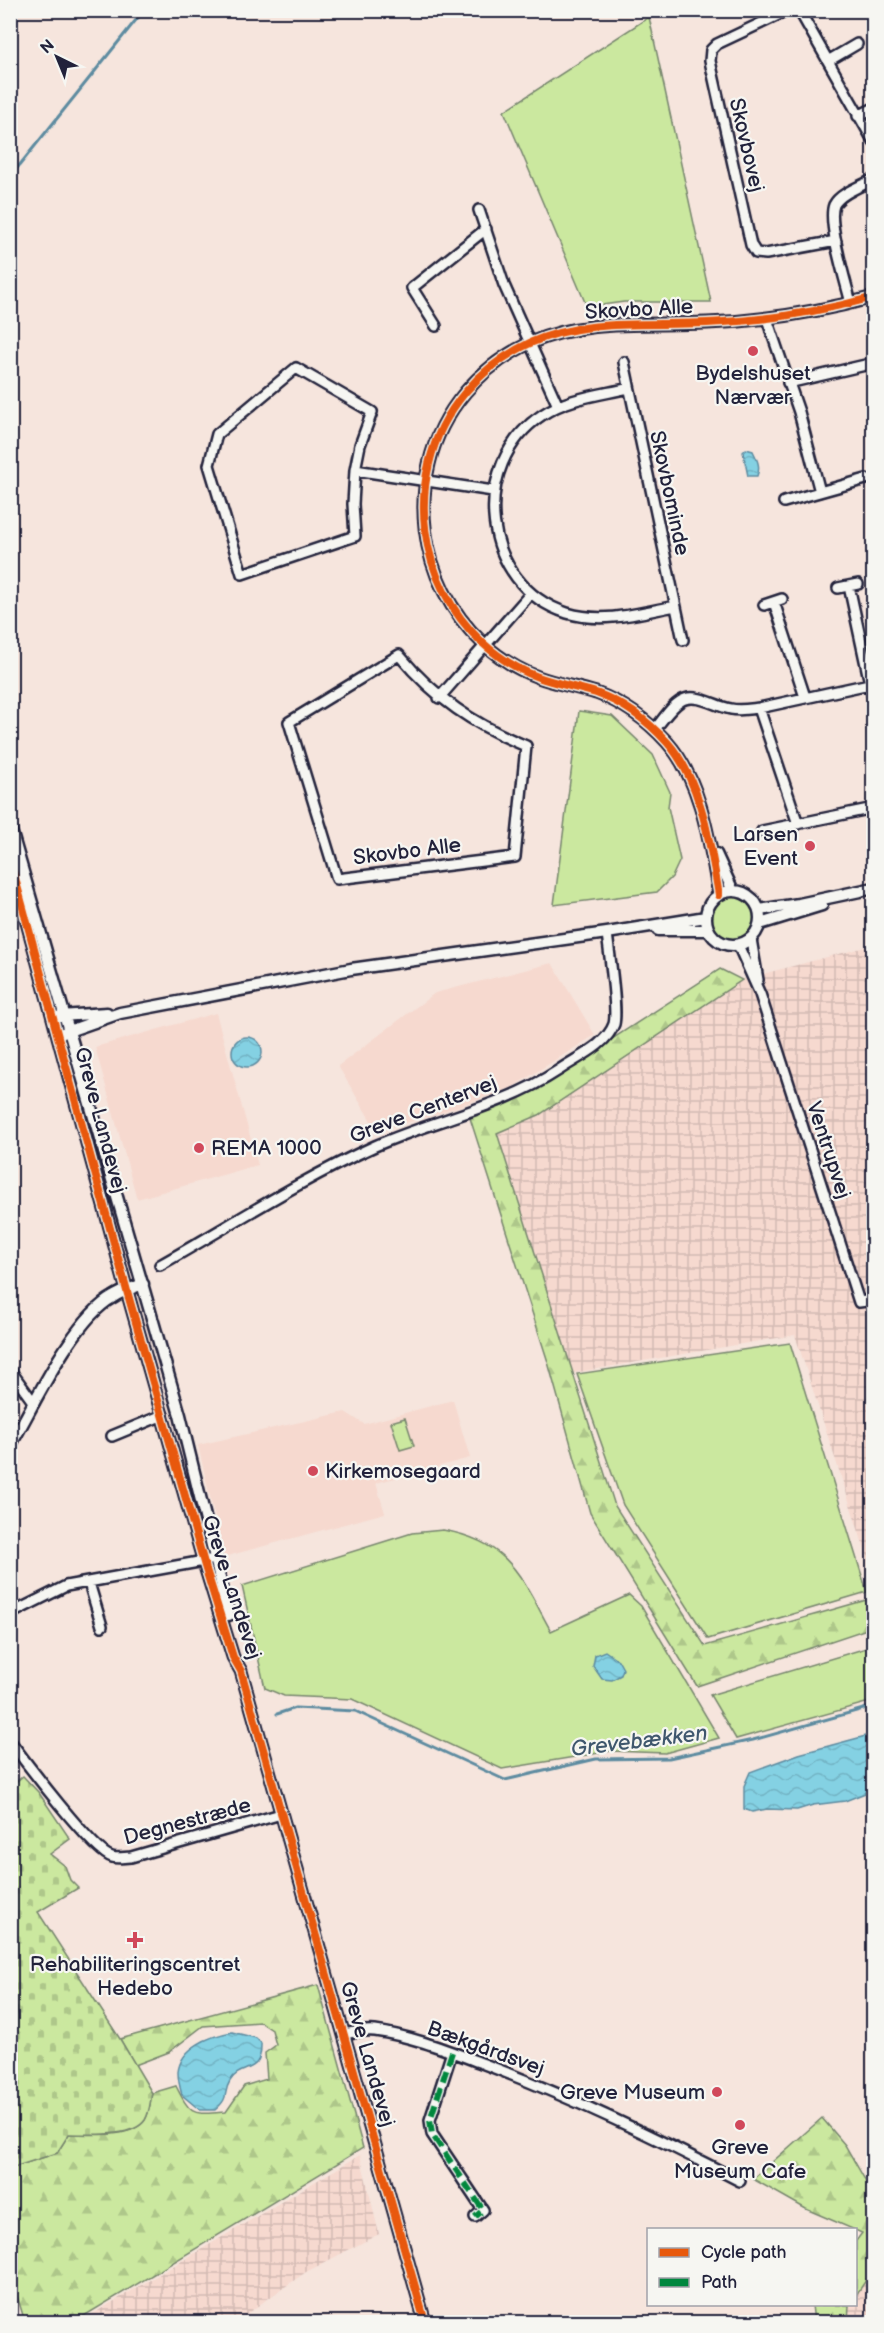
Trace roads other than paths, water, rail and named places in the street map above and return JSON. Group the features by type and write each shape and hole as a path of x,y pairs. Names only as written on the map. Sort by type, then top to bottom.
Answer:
{"street":[{"name":"Skovbovej","path":"789,10 717,44 711,50 710,61 751,245 756,253 766,254 836,241"},
{"path":"799,10 873,142"},
{"path":"828,61 858,44"},
{"path":"858,116 873,108"},
{"path":"851,303 836,241 834,206 839,199 873,179"},
{"path":"479,210 504,285 558,406"},
{"path":"436,326 412,288 486,229"},
{"name":"Skovbo Alle","path":"733,891 710,840 691,779 669,744 655,729 640,716 612,700 520,669 485,645 464,624 452,607 434,571 426,542 423,511 425,481 432,451 444,424 460,398 480,376 504,357 530,343 558,334 616,324 705,323 766,319 873,297"},
{"path":"766,319 798,412 820,492"},
{"name":"Skovbominde","path":"624,362 683,640"},
{"path":"788,382 873,363"},
{"path":"297,368 372,412 360,445 355,470 353,504 355,536 242,574 209,465 217,434 297,368"},
{"path":"629,388 558,406 542,415 515,440 498,473 493,491 492,514 496,536 503,557 516,576 531,593 547,604 584,617 603,619 675,606"},
{"path":"355,470 493,491"},
{"path":"784,502 866,479"},
{"path":"838,588 853,585 872,684 873,702"},
{"path":"440,698 531,593"},
{"path":"764,605 778,600 805,697"},
{"name":"Skovbo Alle","path":"399,655 440,698 495,734 526,746 515,857 338,879 289,722 399,655"},
{"path":"655,729 685,699 694,698 730,709 759,708 872,684"},
{"path":"759,708 798,824"},
{"path":"762,831 873,808"},
{"name":"Greve Landevej","path":"10,827 60,1016 127,1291 204,1563 233,1657 241,1671"},
{"name":"Skovbo Alle","path":"710,840 719,895"},
{"name":"Greve Landevej","path":"10,860 60,1016"},
{"path":"760,924 873,888"},
{"path":"733,891 749,896 759,910 760,924 751,939 738,945 721,943 709,930 706,917 712,901 719,895 733,891"},
{"path":"759,910 848,895"},
{"path":"60,1016 120,1013 351,969 706,917"},
{"path":"628,930 709,930"},
{"name":"Greve Centervej","path":"160,1265 323,1170 377,1145 505,1099 543,1080 603,1040 614,1024 615,1010 607,933"},
{"name":"Ventrupvej","path":"751,939 760,994"},
{"name":"Ventrupvej","path":"738,945 760,994 859,1302 873,1300"},
{"path":"64,1032 120,1013"},
{"name":"Greve Landevej","path":"64,1032 143,1284 180,1415 241,1671 425,2322"},
{"path":"10,1446 71,1341 88,1317 114,1296 143,1284"},
{"path":"10,1370 34,1403"},
{"path":"112,1436 163,1415"},
{"path":"10,1611 14,1612 66,1586 204,1563 215,1559"},
{"path":"89,1583 102,1626"},
{"name":"Degnestræde","path":"10,1741 38,1780 98,1847 111,1857 131,1857 281,1814"},
{"name":"Bækgårdsvej","path":"344,2034 359,2030 375,2031 408,2038 452,2052 590,2109 740,2181"},
{"path":"452,2052 430,2120 432,2134 483,2210 475,2217"}],"water":[{"path":"746,449 753,451 756,457 759,466 757,476 748,476 743,452"},
{"path":"247,1037 258,1041 262,1052 258,1063 247,1067 236,1063 232,1052 236,1041"},
{"path":"605,1651 618,1660 623,1669 621,1675 612,1680 602,1679 593,1666 595,1655"},
{"path":"873,1734 873,1790 845,1801 813,1805 797,1810 767,1809 752,1812 744,1809 744,1786 750,1772 799,1754"},
{"path":"232,2032 256,2038 261,2043 258,2060 255,2065 240,2072 230,2081 225,2098 215,2110 200,2110 182,2095 178,2075 180,2063 198,2044 215,2036"}],"waterway":[{"path":"10,177 144,10"},
{"name":"Grevebækken","path":"277,1714 295,1708 355,1711 505,1780 596,1759 669,1758 753,1740 874,1706"}],"place":[{"name":"Bydelshuset Nærvær","path":"753,351"},
{"name":"Larsen Event","path":"810,846"},
{"name":"REMA 1000","path":"199,1148"},
{"name":"Kirkemosegaard","path":"313,1471"},
{"name":"Rehabiliteringscentret Hedebo","path":"135,1940"},
{"name":"Greve Museum","path":"717,2092"},
{"name":"Greve Museum Cafe","path":"740,2125"}]}
